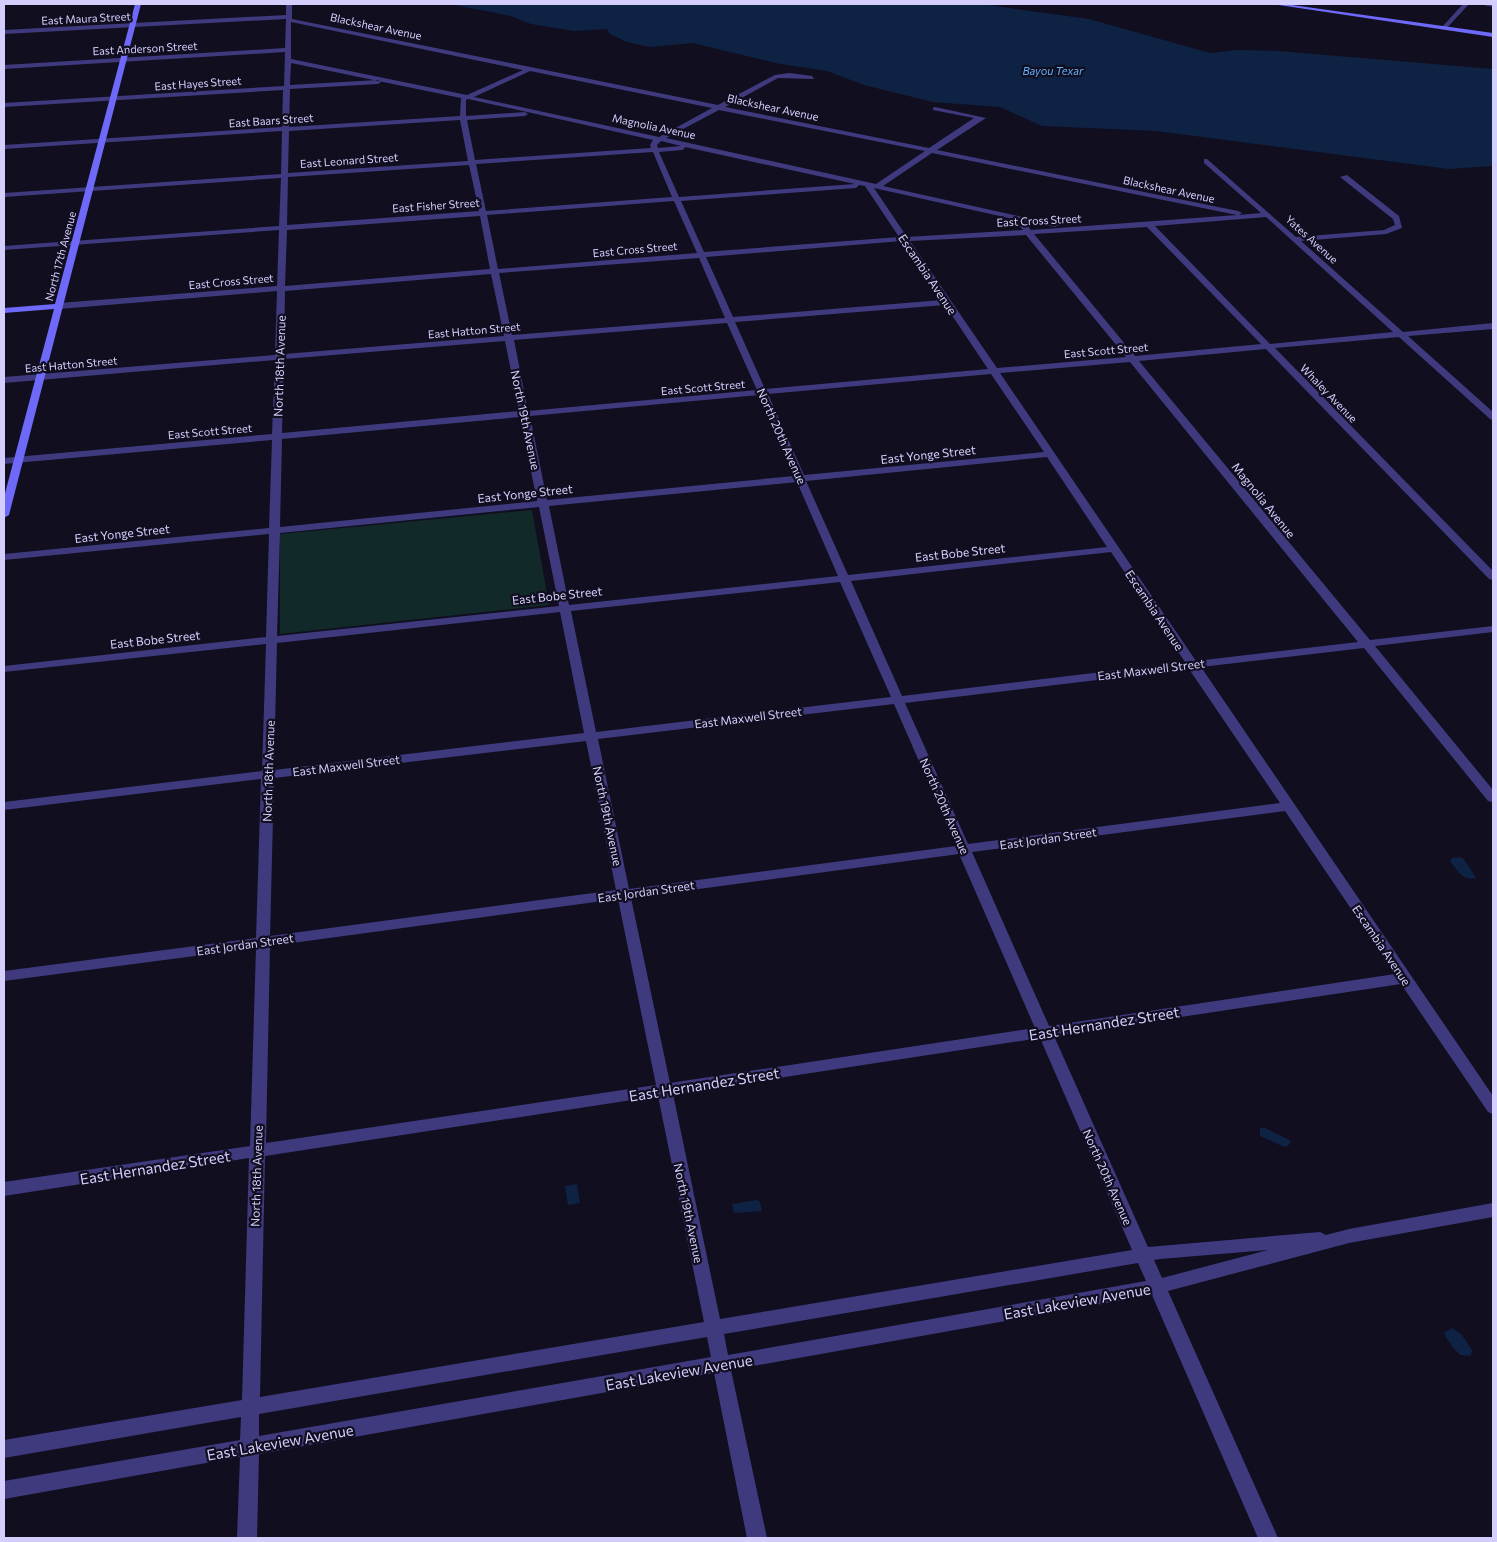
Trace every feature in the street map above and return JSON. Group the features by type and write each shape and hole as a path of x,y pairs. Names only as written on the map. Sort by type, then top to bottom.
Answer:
{"street":[{"name":"North 17th Avenue","path":"4,514 138,4"},
{"path":"1276,4 1493,35"},
{"path":"1444,28 1466,4"},
{"path":"1482,4 1493,5"},
{"name":"East Maura Street","path":"4,32 288,14"},
{"name":"North 18th Avenue","path":"246,1538 273,640 288,14"},
{"name":"Blackshear Avenue","path":"288,14 532,68 1253,216"},
{"name":"East Anderson Street","path":"4,67 123,60 287,55"},
{"name":"Magnolia Avenue","path":"287,55 540,113 657,144 696,147 1016,217 1070,228 1086,229"},
{"path":"468,97 532,68"},
{"path":"657,144 719,106 777,76 789,75 812,78"},
{"name":"East Hayes Street","path":"4,105 394,81"},
{"name":"North 19th Avenue","path":"468,97 462,102 463,118 757,1538"},
{"path":"935,109 988,119"},
{"name":"East Baars Street","path":"4,147 540,113"},
{"path":"871,185 931,150 979,118"},
{"name":"East Leonard Street","path":"4,195 473,163 657,144"},
{"name":"North 20th Avenue","path":"657,144 677,199 730,320 846,578 1156,1287 1268,1538"},
{"name":"Yates Avenue","path":"1207,161 1493,417"},
{"path":"1294,239 1386,232 1399,226 1396,218 1344,177"},
{"name":"East Fisher Street","path":"4,248 871,185"},
{"name":"Escambia Avenue","path":"871,185 946,302 1493,1108"},
{"name":"East Cross Street","path":"4,310 904,239 1086,229 1268,215"},
{"name":"Magnolia Avenue","path":"1016,217 1493,798"},
{"name":"Whaley Avenue","path":"1150,224 1268,347 1492,572"},
{"name":"East Hatton Street","path":"4,380 946,302"},
{"name":"East Scott Street","path":"4,461 1493,326"},
{"name":"East Yonge Street","path":"4,557 1049,454"},
{"name":"East Bobe Street","path":"4,669 1114,549"},
{"name":"East Maxwell Street","path":"4,806 1493,629"},
{"name":"East Jordan Street","path":"4,976 1288,806"},
{"name":"East Hernandez Street","path":"4,1190 1404,978"},
{"name":"East Lakeview Avenue","path":"4,1490 1156,1287 1350,1236 1493,1210"},
{"name":"East Lakeview Avenue","path":"4,1449 1143,1254 1350,1236"}],"green space":[{"path":"532,510 549,605 280,634 280,534"}],"water":[{"name":"Bayou Texar","path":"450,4 980,4 1089,19 1210,53 1238,50 1278,51 1493,69 1493,166 1449,169 1156,131 1042,126 1000,107 933,102 864,85 827,71 780,64 693,43 650,47 627,42 610,34 607,29 574,31 531,24 511,16"},
{"path":"1460,857 1464,859 1476,878 1464,877 1450,861 1452,858"},
{"path":"1260,1128 1265,1128 1291,1141 1288,1146 1284,1147 1260,1136"},
{"path":"577,1184 580,1203 568,1205 565,1186"},
{"path":"757,1200 760,1202 762,1211 734,1213 732,1204"},
{"path":"1452,1328 1462,1335 1472,1350 1471,1356 1460,1355 1449,1341 1444,1333"}]}
